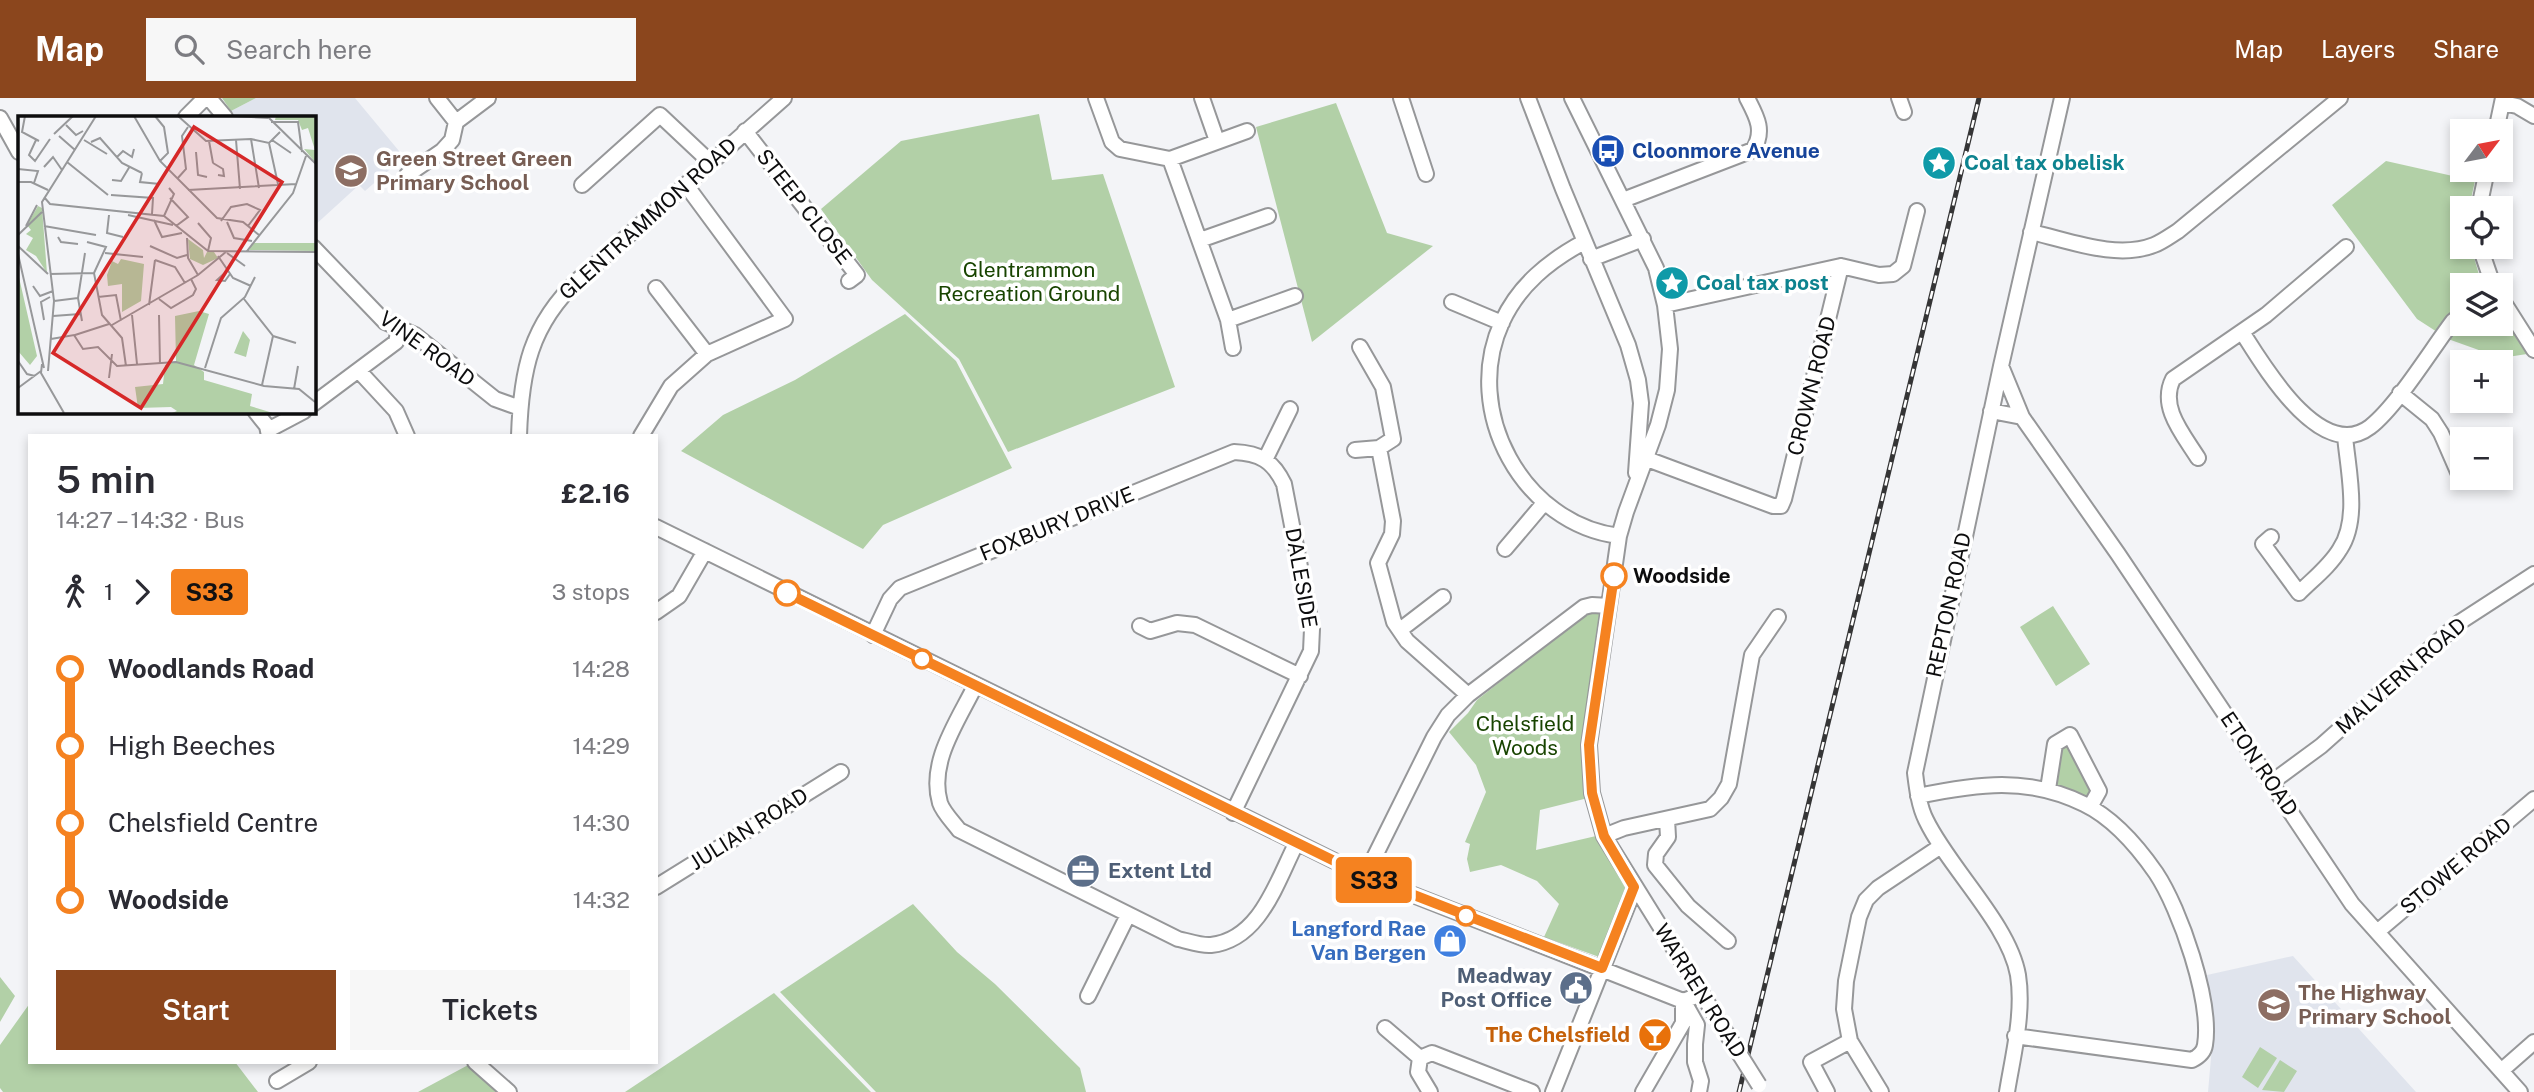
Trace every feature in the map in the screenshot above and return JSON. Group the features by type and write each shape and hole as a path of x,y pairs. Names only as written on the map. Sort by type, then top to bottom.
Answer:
{"street":[{"path":"187,116 207,98 224,116"},
{"path":"438,98 456,122"},
{"path":"407,175 442,151 452,140 456,122 488,98"},
{"name":"GLENTRAMMON ROAD","path":"519,434 520,408 529,356 536,336 553,306 784,98"},
{"path":"1096,98 1112,142 1120,149 1170,159 1247,131"},
{"path":"1202,98 1217,141"},
{"path":"1401,98 1426,174"},
{"name":"WARREN ROAD","path":"1528,98 1584,242 1628,345 1638,380 1641,403 1636,485"},
{"name":"WARREN ROAD","path":"1572,98 1656,268 1665,305 1670,349 1667,390 1647,459 1619,536 1589,745 1592,793 1604,836 1761,1088"},
{"path":"1623,200 1753,150 1759,141 1760,128 1747,98"},
{"name":"REPTON ROAD","path":"2007,1092 2019,997 2018,974 2001,934 1925,818 1915,774 1991,411 2063,98"},
{"path":"2031,232 2112,250 2133,250 2154,245 2178,231 2340,98"},
{"path":"2499,119 2503,100 2534,116"},
{"path":"582,185 660,115 710,162"},
{"path":"0,118 18,150"},
{"name":"STEEP CLOSE","path":"746,131 857,275 849,281"},
{"path":"1170,159 1228,320 1233,348"},
{"path":"641,434 671,386 707,354 785,319 686,185"},
{"path":"1665,305 1841,266 1879,275 1893,274 1903,266 1917,211"},
{"path":"1200,240 1268,216"},
{"path":"1591,259 1643,239"},
{"path":"1584,242 1539,271 1519,294 1502,323 1490,363 1490,399 1497,432 1508,459 1525,483 1544,503 1570,522 1601,534 1619,536"},
{"path":"2198,458 2168,405 2168,390 2173,379 2182,370 2266,315 2346,247"},
{"name":"VINE ROAD","path":"315,249 385,322 415,335 495,399 520,408"},
{"name":"CROWN ROAD","path":"1647,459 1773,506 1781,506 1841,266"},
{"path":"656,288 707,354"},
{"path":"1228,320 1295,296"},
{"path":"1452,302 1502,323"},
{"path":"2513,317 2534,350"},
{"path":"2242,332 2288,398 2310,419 2328,431 2345,436 2369,428 2400,393 2450,325"},
{"path":"315,403 396,342 399,330"},
{"path":"1355,450 1379,448 1393,439 1383,387 1360,353"},
{"name":"ETON ROAD","path":"2001,366 2022,417 2272,782 2352,904 2520,1092"},
{"path":"359,370 397,411 406,434"},
{"path":"2400,393 2432,419 2450,454"},
{"path":"1265,460 1290,409"},
{"path":"1991,411 2022,417"},
{"path":"256,413 269,433 300,413"},
{"path":"2272,537 2263,544 2299,593 2330,563 2342,547 2351,509 2345,436"},
{"path":"1379,448 1393,521 1392,534 1378,563 1394,622 1407,640 1468,695"},
{"name":"FOXBURY DRIVE","path":"873,635 890,599 900,588 1234,452 1250,453 1265,460"},
{"name":"DALESIDE","path":"1233,813 1311,651 1312,629 1284,484 1276,469 1265,460"},
{"path":"1505,549 1544,503"},
{"path":"658,528 1365,876 1684,1001 1697,1025 1695,1062 1701,1081 1699,1092"},
{"path":"658,610 679,596 705,551"},
{"name":"MALVERN ROAD","path":"2272,782 2321,746 2460,622 2534,574"},
{"path":"1399,630 1443,597"},
{"path":"1365,876 1434,737 1448,715 1468,695 1584,607 1609,606"},
{"path":"1604,836 1624,828 1710,809 1721,798 1729,783 1752,655 1778,617"},
{"path":"1140,626 1150,631 1177,623 1195,625 1300,676"},
{"path":"975,686 942,755 937,779 941,805 959,830 1128,915 1178,939 1210,945 1238,936 1259,916 1296,844"},
{"path":"2048,789 2055,744 2070,735 2099,790 2090,807"},
{"name":"JULIAN ROAD","path":"658,886 841,772"},
{"path":"1918,796 1965,786 2002,783 2048,789 2090,807 2123,833 2156,874 2181,922 2197,974 2203,1009 2205,1047 2199,1056 2192,1060 2015,1036"},
{"name":"STOWE ROAD","path":"2377,932 2534,799"},
{"path":"1667,819 1668,837 1656,854 1655,865 1688,906 1728,941"},
{"path":"1881,1092 1850,1041 1844,1009 1846,981 1860,917 1866,900 1878,888 1941,846"},
{"path":"1553,1092 1634,887"},
{"path":"1088,996 1128,915"},
{"path":"1684,1001 1702,994"},
{"path":"1643,1092 1683,1023 1684,1001"},
{"path":"1385,1028 1420,1058"},
{"path":"1827,1092 1811,1062 1850,1041"},
{"path":"2501,1071 2534,1042"},
{"path":"1420,1058 1432,1054 1532,1092"},
{"path":"1420,1058 1418,1072 1430,1092"},
{"path":"277,1082 306,1064"},
{"path":"477,1064 509,1092"}],"shaded area":[{"name":"Green Street Green Primary School","path":"256,98 355,98 404,157 365,191 359,185 315,225 315,116 235,116 231,111"},
{"name":"The Highway Primary School","path":"2293,956 2416,1092 2208,1092 2213,1035 2207,975"}],"green space":[{"path":"222,98 256,98 231,111"},
{"path":"1336,103 1387,233 1433,246 1312,342 1256,127"},
{"name":"Glentrammon Recreation Ground","path":"1039,114 1052,180 1103,174 1175,387 1008,452 959,359 872,280 821,209 901,141"},
{"path":"2386,161 2450,175 2450,182 2475,182 2472,196 2450,196 2450,259 2474,259 2479,273 2450,273 2450,336 2513,336 2513,332 2527,354 2513,356 2513,350 2479,350 2448,339 2417,319 2332,205"},
{"name":"Glentrammon Recreation Ground","path":"905,314 956,361 1012,468 883,525 863,549 681,451 723,415 795,380"},
{"path":"2053,606 2090,664 2056,686 2020,627"},
{"name":"Chelsfield Woods","path":"1593,612 1604,614 1588,798 1540,810 1536,850 1596,836 1630,890 1602,958 1544,937 1559,904 1537,881 1501,865 1470,872 1467,859 1470,844 1465,842 1486,792 1476,765 1449,732 1477,700 1584,615"},
{"path":"2066,741 2095,788 2087,803 2055,788 2058,751"},
{"path":"913,904 957,952 995,984 1080,1068 1086,1092 876,1092 780,992"},
{"path":"0,977 15,996 0,1022"},
{"path":"774,993 871,1092 625,1092"},
{"path":"28,1006 28,1064 237,1064 258,1092 3,1092 0,1088 0,1045"},
{"path":"2260,1047 2277,1058 2258,1088 2242,1077"},
{"path":"2280,1060 2297,1071 2284,1092 2262,1090"},
{"path":"470,1064 500,1092 418,1092"}],"railway":[{"path":"1739,1092 1979,98"}],"bus line":[{"name":"S33","path":"787,593 1365,876 1602,968 1634,887 1604,836 1592,793 1589,745 1614,576"}],"place":[{"name":"Cloonmore Avenue","path":"1608,151"},
{"name":"Coal tax obelisk","path":"1939,163"},
{"name":"Green Street Green Primary School","path":"351,171"},
{"name":"Coal tax post","path":"1672,283"},
{"name":"Woodside","path":"1614,576"},
{"name":"Extent Ltd","path":"1083,871"},
{"name":"Langford Rae Van Bergen","path":"1450,941"},
{"name":"Meadway Post Office","path":"1576,988"},
{"name":"The Highway Primary School","path":"2274,1005"},
{"name":"The Chelsfield","path":"1655,1035"}]}
